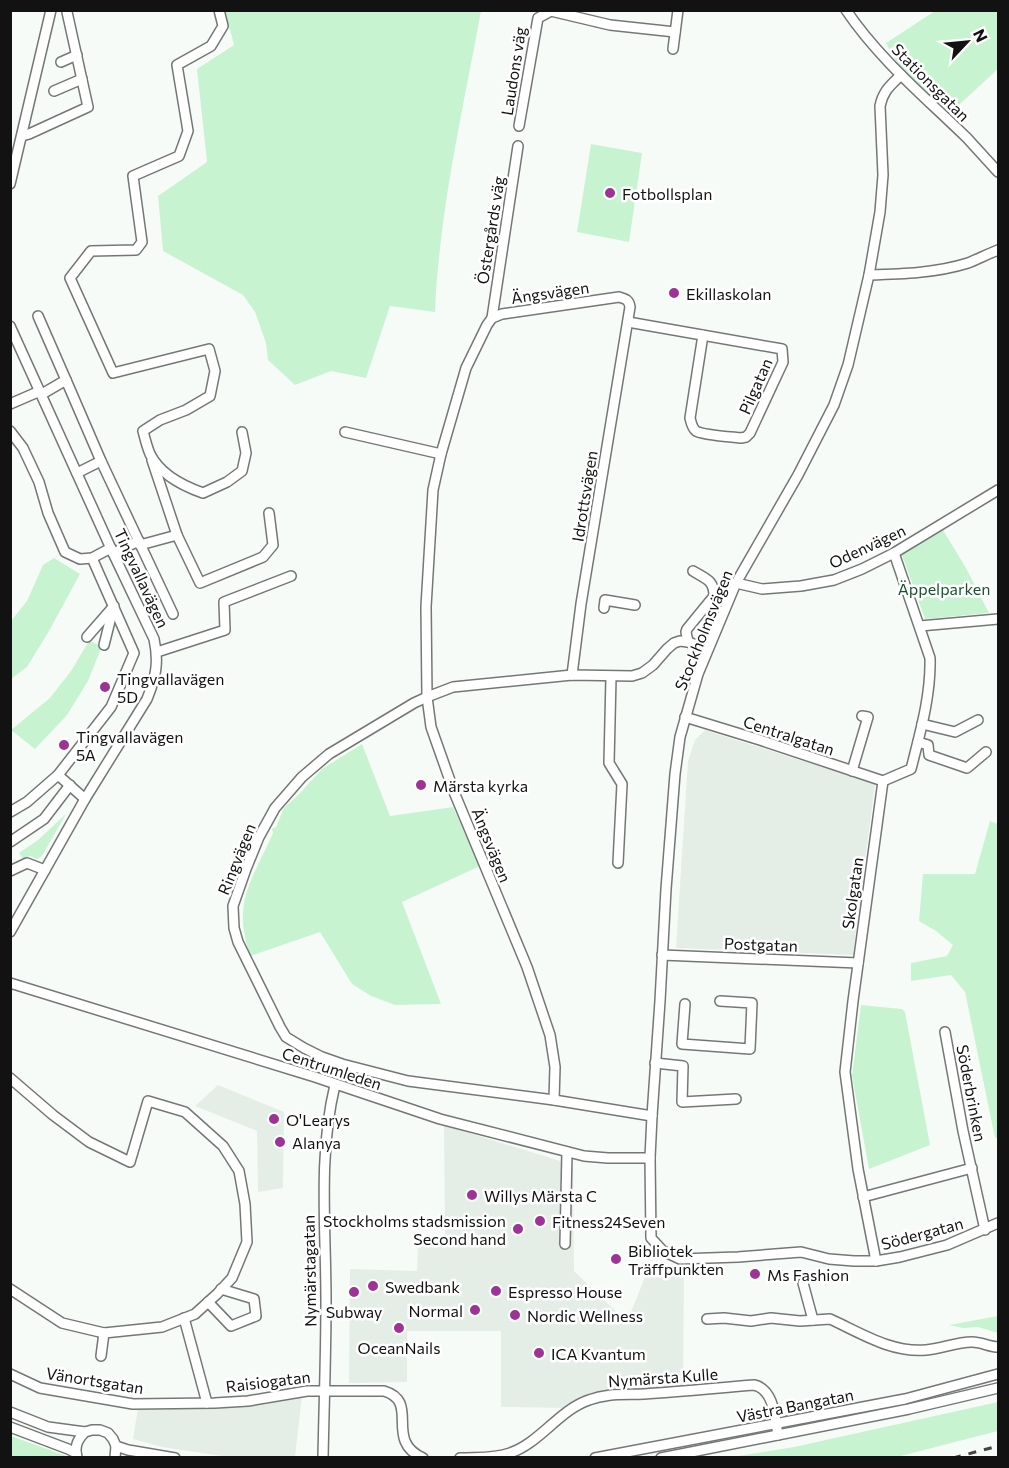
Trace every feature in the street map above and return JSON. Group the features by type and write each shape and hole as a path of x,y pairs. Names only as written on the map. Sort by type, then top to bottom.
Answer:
{"street":[{"path":"219,10 223,26 211,46 177,65 188,131 179,156 133,176 142,242 136,250 91,251 70,278 113,373 209,349 215,371 210,396 186,410 160,420 143,431 177,535 200,584 262,557 273,545 269,513"},
{"path":"673,49 678,10"},
{"name":"Stationsgatan","path":"846,10 858,28 901,75 999,172"},
{"path":"10,184 50,15 69,11 88,106 22,136"},
{"name":"Laudons väg","path":"519,126 537,18 551,11 610,25 675,32"},
{"path":"62,63 77,56"},
{"name":"Stockholmsvägen","path":"650,1158 664,913 675,774 685,717 698,674 736,583 798,475 834,405 848,365 869,275 880,212 883,175 880,106 886,89 901,75"},
{"path":"54,91 82,79"},
{"name":"Östergårds väg","path":"492,318 518,146"},
{"path":"869,275 946,269 999,250"},
{"name":"Ängsvägen","path":"554,1100 555,1067 550,1035 527,967 454,792 431,728 427,697 426,607 433,490 466,368 492,318 502,314 619,297 630,302 628,322"},
{"path":"38,316 173,614"},
{"name":"Pilgatan","path":"628,322 703,335 782,349 783,362 750,433 746,437 702,433 696,431 692,424 690,418 703,335"},
{"name":"Idrottsvägen","path":"572,675 581,604 628,322"},
{"name":"Tingvallavägen","path":"10,326 154,639 157,652 154,683 147,699 85,799 10,932"},
{"path":"10,404 41,393 66,380"},
{"path":"10,431 23,448 39,482 48,513 65,552 80,559 92,558 112,550 177,535"},
{"path":"150,455 164,472 186,487 203,493 227,482 242,471 246,453 242,432"},
{"path":"345,432 441,454"},
{"path":"77,473 102,461"},
{"name":"Odenvägen","path":"736,583 762,589 801,586 834,580 894,553 999,490"},
{"path":"883,781 911,770 930,675 930,658 894,553"},
{"path":"10,812 27,802 58,775 111,707 134,653 92,558"},
{"path":"693,571 714,586 714,596 686,632 688,642 708,649"},
{"path":"157,652 225,630 224,602 291,576"},
{"path":"604,608 605,600 635,604"},
{"path":"87,637 114,606"},
{"path":"104,645 114,606"},
{"path":"920,626 999,619"},
{"name":"Ringvägen","path":"652,1116 408,1080 342,1064 304,1048 286,1037 238,942 232,919 233,906 246,869 259,837 275,808 302,777 329,754 427,697 453,687 572,675 632,676 642,673 653,665 674,643 680,640 688,642"},
{"path":"610,676 609,763 622,784 618,863"},
{"path":"852,771 868,717 862,716"},
{"name":"Centralgatan","path":"685,717 883,781"},
{"path":"922,724 955,732 978,720"},
{"path":"918,742 928,745 929,755 967,768 986,752"},
{"path":"58,775 85,799"},
{"name":"Skolgatan","path":"876,1261 858,1169 845,1072 883,781"},
{"path":"10,842 44,819 70,785"},
{"path":"10,871 27,862 45,870"},
{"name":"Postgatan","path":"662,955 858,963"},
{"name":"Centrumleden","path":"10,983 440,1119 584,1156 650,1158"},
{"path":"685,1004 682,1044 750,1049 752,1003 720,1001"},
{"name":"Söderbrinken","path":"945,1032 963,1131 985,1230"},
{"path":"656,1063 683,1066 682,1102 736,1099"},
{"path":"10,1078 89,1142 130,1162 148,1101 185,1112 224,1146 239,1171 245,1204 247,1242 232,1278 195,1314 162,1327 104,1333 62,1323 10,1289"},
{"name":"Nymärstagatan","path":"323,1458 326,1301 324,1200 327,1131 335,1085"},
{"path":"565,1244 567,1152"},
{"name":"Södergatan","path":"650,1158 651,1238 663,1251 680,1259 801,1252 829,1259 876,1261 947,1245 999,1224"},
{"path":"863,1197 972,1168"},
{"path":"804,1283 813,1320"},
{"path":"208,1302 231,1326 256,1316 254,1299 221,1289"},
{"path":"184,1318 211,1403"},
{"path":"707,1319 751,1321 771,1318 801,1321 830,1319 884,1345 899,1348 927,1350 970,1342 999,1347"},
{"path":"101,1356 104,1333"},
{"name":"Vänortsgatan","path":"10,1374 40,1388 133,1404 211,1403"},
{"name":"Västra Bangatan","path":"595,1458 905,1399 999,1374"},
{"name":"Nymärsta Kulle","path":"460,1458 498,1457 511,1453 587,1400 611,1395 760,1386 770,1398 778,1435"},
{"name":"Västra Bangatan","path":"661,1458 909,1409 999,1388"},
{"path":"324,1390 392,1393 401,1406 403,1438 410,1449 423,1458"},
{"name":"Raisiogatan","path":"211,1403 248,1401 324,1390"},
{"path":"10,1412 48,1427 85,1432 100,1430 108,1433 116,1446 115,1458"},
{"path":"10,1427 68,1449 77,1455"},
{"path":"77,1455 76,1445 85,1432"},
{"path":"116,1446 175,1458"}],"shaded area":[{"path":"705,730 875,784 853,955 676,948 688,761 695,740"},
{"path":"218,1085 284,1112 283,1188 258,1192 257,1131 195,1106"},
{"path":"444,1125 573,1165 574,1271 627,1322 649,1267 684,1269 683,1394 631,1392 566,1408 501,1407 501,1331 407,1331 407,1382 349,1383 350,1269 417,1271 418,1241 443,1241 445,1234"},
{"path":"302,1396 295,1457 229,1457 162,1447 133,1439 138,1408 253,1405"}],"green space":[{"path":"225,11 481,11 441,236 435,312 390,306 366,378 331,371 295,385 268,360 266,343 255,312 243,295 163,251 158,196 207,162 197,69 234,45"},
{"path":"935,11 998,11 998,69 949,114 899,66 886,43"},
{"name":"Fotbollsplan","path":"591,144 642,153 629,242 577,232"},
{"name":"Äppelparken","path":"943,530 989,613 925,619 902,555"},
{"path":"54,558 80,574 27,667 11,679 11,621 27,601 43,565"},
{"path":"89,641 102,646 88,681 67,715 35,749 11,730 50,698 71,671"},
{"path":"362,744 390,816 453,807 480,866 402,902 441,1004 395,1005 371,996 352,984 320,932 250,956 243,924 244,903 250,882 273,833 272,829 276,827 284,808 322,769"},
{"path":"66,814 42,856 37,859 30,856 23,859 19,853 38,840"},
{"path":"990,821 998,824 998,1137 995,1138 965,992 951,975 911,981 911,963 947,956 953,945 919,921 923,874 975,874"},
{"path":"861,1005 902,1009 905,1012 930,1145 869,1169 852,1076"},
{"path":"998,1316 998,1333 978,1327 963,1328 949,1325"},
{"path":"998,1402 998,1431 897,1457 732,1457 794,1447"},
{"path":"11,1436 69,1457 11,1457"}],"railway":[{"path":"953,1458 998,1446"}],"place":[{"name":"Fotbollsplan","path":"610,193"},
{"name":"Ekillaskolan","path":"674,293"},
{"name":"Tingvallavägen 5D","path":"105,687"},
{"name":"Tingvallavägen 5A","path":"64,745"},
{"name":"Märsta kyrka","path":"421,785"},
{"name":"O'Learys","path":"274,1119"},
{"name":"Alanya","path":"280,1142"},
{"name":"Willys Märsta C","path":"472,1195"},
{"name":"Fitness24Seven","path":"540,1221"},
{"name":"Stockholms stadsmission Second hand","path":"518,1229"},
{"name":"Bibliotek Träffpunkten","path":"616,1259"},
{"name":"Ms Fashion","path":"755,1274"},
{"name":"Swedbank","path":"373,1286"},
{"name":"Espresso House","path":"496,1291"},
{"name":"Subway","path":"354,1292"},
{"name":"Normal","path":"475,1310"},
{"name":"Nordic Wellness","path":"515,1315"},
{"name":"OceanNails","path":"399,1328"},
{"name":"ICA Kvantum","path":"539,1353"}]}
